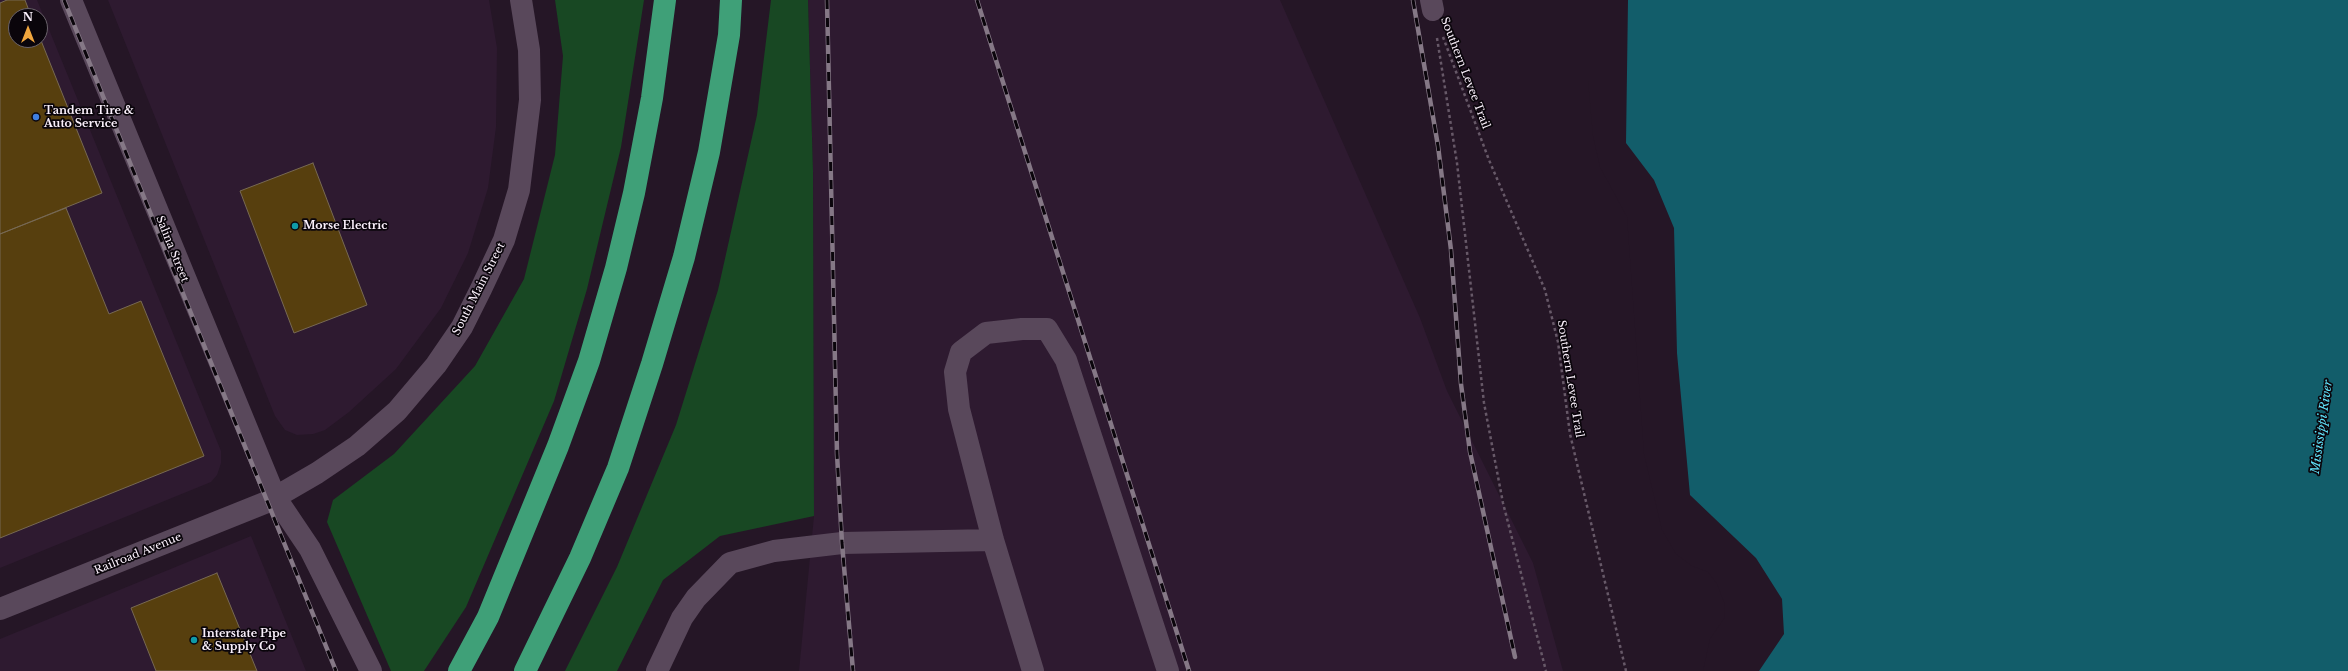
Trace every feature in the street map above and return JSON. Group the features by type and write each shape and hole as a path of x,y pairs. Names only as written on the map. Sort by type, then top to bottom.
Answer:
{"highway":[{"path":"459,671 488,617 558,446 589,361 616,268 634,193 652,98 665,0"},
{"path":"524,671 580,558 618,468 684,257 709,152 729,35 731,0"}],"street":[{"name":"Salina Street","path":"71,0 275,497 310,548 372,671"},
{"name":"South Main Street","path":"275,497 316,473 357,446 397,411 436,365 462,327 478,296 504,240 519,190 530,100 529,50 521,0"},
{"path":"1033,671 993,540 959,409 955,372 961,352 986,333 1047,329 1066,360 1168,671"},
{"name":"Railroad Avenue","path":"0,609 267,502 275,497"},
{"path":"657,671 682,618 696,598 730,563 774,551 842,543 993,540"}],"path":[{"path":"1432,5 1457,163 1484,404 1503,503 1546,671"},
{"name":"Southern Levee Trail","path":"1432,5 1489,160 1545,290 1558,342 1570,434 1626,671"}],"shaded area":[{"path":"0,0 37,0 40,8 8,8 8,48 48,48 48,27 221,451 221,463 217,475 211,482 0,568"},
{"path":"108,0 489,0 497,48 496,127 488,188 468,253 441,308 396,369 349,412 325,430 313,434 297,435 285,430 275,416"},
{"path":"808,0 1280,0 1420,318 1447,391 1533,563 1563,671 799,671 814,516 813,171"},
{"path":"251,536 306,671 0,671 0,639"}],"green space":[{"path":"555,0 644,0 621,147 587,289 554,401 466,607 424,671 391,671 327,522 333,500 394,454 475,366 524,279 555,155 563,56"},
{"path":"771,0 808,0 813,171 814,516 720,536 663,580 617,671 565,671 617,567 676,425 718,290 757,115"}],"water":[{"name":"Mississippi River","path":"1590,0 2348,0 2348,671 1705,671 1727,617 1726,602 1719,583 1709,570 1693,564"}],"pier":[{"path":"1588,0 1628,0 1626,143 1654,180 1674,228 1677,353 1690,495 1756,558 1782,599 1784,634 1759,671 1703,671 1710,639 1725,617 1724,602 1717,584 1708,572 1692,566 1676,554 1662,530 1644,454 1627,217 1600,167 1593,136 1588,81"}],"building":[{"name":"Tandem Tire & Auto Service","path":"7,0 25,0 28,8 8,8 8,48 44,48 102,193 0,234 0,3"},
{"name":"Morse Electric","path":"313,163 367,305 294,333 240,191"},
{"path":"66,208 109,314 141,301 204,456 0,538 0,234"},
{"name":"Interstate Pipe & Supply Co","path":"217,573 257,671 156,671 131,608"}],"railway":[{"path":"64,0 336,671"},
{"path":"827,0 837,454 842,543 853,671"},
{"path":"977,0 1189,671"},
{"path":"1413,0 1438,146 1451,250 1461,384 1470,452 1515,657"}],"place":[{"name":"Tandem Tire & Auto Service","path":"36,117"},
{"name":"Morse Electric","path":"295,226"},
{"name":"Interstate Pipe & Supply Co","path":"194,640"}]}
